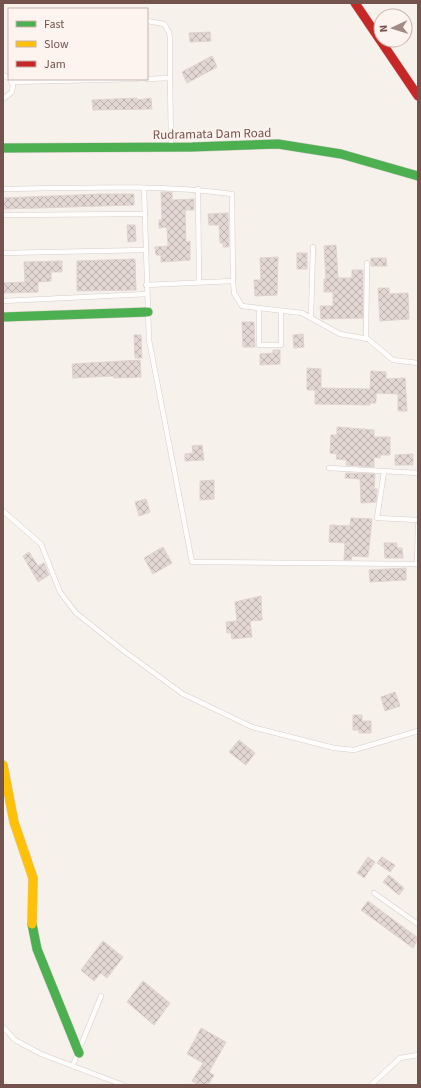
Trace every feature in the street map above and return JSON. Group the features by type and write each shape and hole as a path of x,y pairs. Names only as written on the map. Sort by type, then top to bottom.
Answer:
{"main road":[{"path":"355,3 418,96"},
{"name":"Rudramata Dam Road","path":"3,148 171,147 278,144 341,154 418,176"},
{"path":"3,317 148,312"},
{"path":"3,765 14,822 31,868 33,878 32,926 36,948 79,1053"}],"lane":[{"path":"148,21 164,24 169,32 171,147"},
{"path":"148,79 170,78"},
{"path":"3,98 12,92 11,80"},
{"path":"47,80 74,80"},
{"path":"3,189 144,188 198,190 232,194 234,293 242,306 302,313 340,334 366,339 393,360 418,363"},
{"path":"144,188 149,340 192,562 417,564 418,525"},
{"path":"198,190 199,282"},
{"path":"3,215 145,214"},
{"path":"311,318 313,247"},
{"path":"3,253 146,250"},
{"path":"366,263 366,339"},
{"path":"146,285 233,281"},
{"path":"3,301 147,294"},
{"path":"259,308 258,345 281,345 281,311"},
{"path":"329,468 418,473"},
{"path":"384,472 378,518 418,520"},
{"path":"3,512 41,544 60,592 76,613 124,651 183,694 252,727 334,748 354,750 418,731"},
{"path":"374,893 418,924"},
{"path":"73,1065 101,996"},
{"path":"3,1027 14,1040 41,1054 123,1085"},
{"path":"371,1085 400,1058 418,1055"}],"building":[{"path":"210,32 211,41 190,42 189,33"},
{"path":"212,56 217,67 187,83 182,72"},
{"path":"137,98 137,100 151,98 152,109 93,110 92,100"},
{"path":"161,192 172,192 172,200 194,199 194,210 185,210 186,242 190,241 190,260 161,262 161,255 156,255 155,247 168,246 167,227 159,228 159,220 162,220"},
{"path":"134,194 134,205 3,209 3,198"},
{"path":"228,213 229,247 223,247 223,243 220,243 219,225 209,225 208,214"},
{"path":"127,225 135,225 136,241 128,242"},
{"path":"336,245 338,278 352,278 352,270 363,270 363,318 321,319 320,306 333,306 333,292 324,292 324,279 326,279 324,246"},
{"path":"297,253 307,253 307,269 297,269"},
{"path":"278,257 277,295 255,296 254,280 261,280 260,258"},
{"path":"371,258 386,258 387,266 371,266"},
{"path":"135,259 136,290 77,291 77,261"},
{"path":"62,261 62,272 51,272 51,281 38,282 38,292 3,293 3,283 25,282 24,262"},
{"path":"378,288 389,288 389,294 408,293 409,319 380,321"},
{"path":"242,322 254,322 255,347 243,347"},
{"path":"303,334 304,347 294,348 293,335"},
{"path":"134,335 141,335 142,358 135,358"},
{"path":"273,350 280,350 280,364 260,365 260,354 273,353"},
{"path":"140,360 141,377 114,378 113,376 73,378 72,364"},
{"path":"307,368 321,369 321,388 370,389 371,371 386,372 386,379 405,378 407,411 398,411 398,394 376,393 376,403 370,403 370,405 315,404 315,390 307,390"},
{"path":"337,427 374,430 374,437 390,437 390,455 380,455 380,458 374,457 374,467 346,465 347,460 336,459 337,454 330,453 331,435 337,435"},
{"path":"202,445 204,460 185,461 185,454 193,453 192,446"},
{"path":"413,454 413,465 395,465 395,455"},
{"path":"346,473 375,474 374,489 377,489 376,502 361,503 360,479 345,478"},
{"path":"214,480 214,499 200,500 200,481"},
{"path":"146,499 150,512 139,516 135,502"},
{"path":"351,518 372,519 368,557 352,556 351,560 344,560 345,543 329,542 330,525 350,526"},
{"path":"384,543 397,543 397,548 402,548 403,558 385,558"},
{"path":"163,547 172,563 153,574 144,558"},
{"path":"29,552 38,566 44,563 49,575 38,582 23,556"},
{"path":"406,568 406,580 370,582 369,570"},
{"path":"261,596 262,620 250,621 252,637 232,639 231,633 227,633 226,622 237,621 235,602"},
{"path":"395,692 400,706 385,711 381,697"},
{"path":"353,715 362,715 362,721 371,721 371,733 359,733 359,730 353,730"},
{"path":"239,740 255,753 246,765 229,752"},
{"path":"368,857 375,862 364,878 357,873"},
{"path":"382,857 395,865 390,872 377,863"},
{"path":"389,875 404,888 399,895 383,882"},
{"path":"368,901 418,938 413,948 361,910"},
{"path":"103,941 123,957 107,978 101,973 94,981 81,970"},
{"path":"143,981 170,1003 154,1025 127,1002"},
{"path":"201,1028 226,1042 209,1072 214,1075 208,1085 199,1085 192,1081 203,1063 187,1054"}],"traffic: fast":[{"path":"3,148 192,147 278,144 341,154 418,176"},
{"path":"3,317 148,312"},
{"path":"32,924 37,949 79,1053"}],"traffic: slow":[{"path":"3,765 14,822 33,878 32,924"}],"traffic: jam":[{"path":"355,3 418,96"}]}
